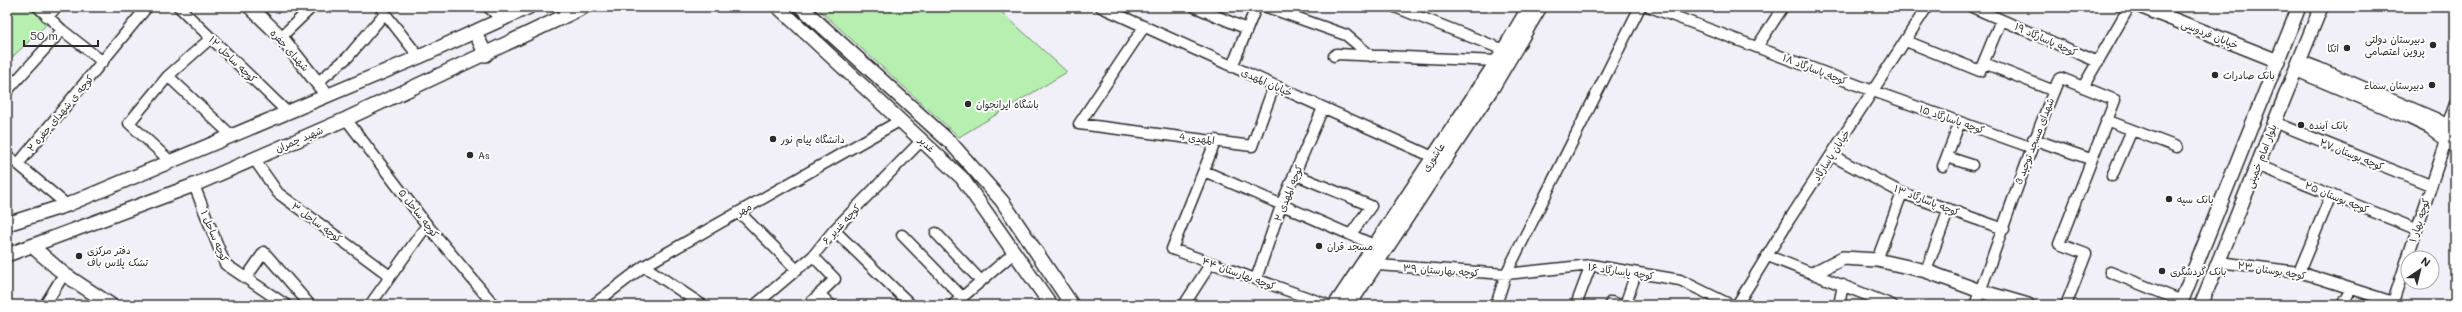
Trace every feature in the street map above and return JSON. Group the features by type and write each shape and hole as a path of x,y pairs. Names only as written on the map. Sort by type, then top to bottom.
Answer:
{"street":[{"path":"38,7 62,30 103,62"},
{"path":"47,17 57,7"},
{"name":"کوچه ی شهدای جفره ۲","path":"18,164 147,7"},
{"name":"کوچه ساحل ۱۲","path":"179,7 287,112"},
{"name":"شهدای جفره","path":"250,7 281,37 327,95"},
{"path":"281,37 312,7"},
{"path":"488,7 503,20"},
{"path":"7,224 67,205 419,57 529,7"},
{"name":"شهید چمران","path":"7,255 33,247 194,185 346,119 486,55 584,7"},
{"name":"غدیر","path":"778,7 962,178 1051,305"},
{"name":"غدیر","path":"801,7 951,143 1002,201 1072,305"},
{"name":"خیابان المهدی","path":"1100,7 1433,157"},
{"path":"1195,7 1247,29"},
{"path":"1232,67 1256,7"},
{"path":"1267,7 1346,35 1371,56"},
{"path":"1395,7 1500,56"},
{"name":"عاشوری","path":"1335,305 1500,56 1528,7"},
{"name":"عاشوری","path":"1349,305 1377,265 1493,87 1540,7"},
{"path":"1496,305 1506,274 1640,7"},
{"name":"کوچه پاسارگاد ۱۸","path":"1650,7 1873,91"},
{"path":"1757,47 1783,7"},
{"name":"خیابان پاسارگاد","path":"1737,305 1831,155 1927,7"},
{"name":"کوچه پاسارگاد ۱۹","path":"1972,7 2098,62"},
{"path":"2066,305 2086,255 2085,253 2059,244 2090,160 2115,100 2083,87 2129,7"},
{"name":"خیابان فردوسی","path":"2142,7 2278,61"},
{"name":"بلوار امام خمینی","path":"2181,303 2299,7"},
{"name":"بلوار امام خمینی","path":"2201,305 2321,7"},
{"path":"318,82 348,57 382,10 419,57"},
{"path":"1906,41 1979,71 1984,63 2001,20"},
{"name":"المهدی 4","path":"1144,27 1079,124 1216,140 1252,146 1274,86"},
{"path":"7,91 62,30"},
{"path":"475,32 486,55"},
{"path":"170,162 129,123 168,76 211,38"},
{"path":"1334,56 1336,54 1371,56 1500,56"},
{"path":"1984,63 2054,91"},
{"path":"2298,65 2305,64 2316,73 2451,136"},
{"path":"168,76 231,135"},
{"name":"شهدای مسجد توحید 3","path":"1975,305 2004,229 2032,143 2058,80 2061,78 2083,87"},
{"name":"کوچه پاسارگاد ۱۵","path":"1873,91 1960,122 2090,160"},
{"name":"کوچه المهدی ۲","path":"1256,279 1282,204 1323,108"},
{"name":"کوچه بهار ۱","path":"2392,304 2430,185 2451,136 2454,110"},
{"name":"کوچه ساحل ۵","path":"346,119 427,225 494,305"},
{"name":"مهر","path":"593,305 644,266 901,120"},
{"path":"2106,120 2177,147"},
{"path":"1960,122 1945,162 1972,165"},
{"name":"کوچه بوستان ۲۷","path":"2274,122 2430,185"},
{"path":"2112,176 2132,130"},
{"name":"کوچه غدیر ۶","path":"755,305 813,256 834,230 922,140"},
{"path":"1216,140 1204,171 1374,245"},
{"path":"7,155 67,205"},
{"name":"کوچه پاسارگاد ۱۳","path":"1831,155 1902,193 2004,229"},
{"name":"کوچه ساحل ۳","path":"254,159 278,193 390,276"},
{"name":"کوچه بوستان ۲۵","path":"2257,165 2416,229"},
{"name":"کوچه بهارستان ۴۴","path":"1204,171 1172,249 1328,305"},
{"path":"1294,174 1371,206 1351,234"},
{"name":"کوچه ساحل ۱","path":"194,185 225,264 279,303"},
{"path":"1877,260 1902,193"},
{"path":"2299,272 2332,195"},
{"path":"1926,271 1948,209"},
{"path":"739,212 797,270"},
{"path":"370,305 427,225"},
{"path":"834,230 911,305"},
{"path":"936,233 981,281"},
{"path":"902,235 962,297"},
{"path":"33,247 64,274 111,305"},
{"path":"246,278 264,252 310,305"},
{"path":"954,305 1015,252"},
{"path":"808,305 835,278 813,256"},
{"path":"1768,256 1892,305"},
{"path":"1814,273 1843,258 1877,260 1926,271 1980,291 2028,305"},
{"name":"کوچه بوستان ۲۳","path":"2219,262 2299,272 2351,288 2392,304"},
{"path":"1184,305 1211,263"},
{"name":"کوچه بهارستان ۳۹","path":"1377,265 1506,274"},
{"path":"1576,305 1591,265"},
{"name":"کوچه پاسارگاد ۱۶","path":"1506,274 1591,265 1680,280 1731,305"},
{"path":"644,266 702,305"},
{"path":"2110,272 2181,303"},
{"path":"1625,305 1636,273"},
{"path":"45,305 64,274"},
{"path":"1839,305 1843,285"},
{"path":"2342,305 2351,288"},
{"path":"819,294 831,305"},
{"path":"1610,305 1611,302 1620,305"}],"green space":[{"path":"7,7 32,7 48,23 7,62"},
{"name":"باشگاه ایرانجوان","path":"816,7 996,7 1067,72 959,137"}],"place":[{"name":"دبیرستان دولتی پروین اعتصامی","path":"2433,45"},
{"name":"اتکا","path":"2347,48"},
{"name":"بانک صادرات","path":"2215,75"},
{"name":"دبیرستان سماء","path":"2432,85"},
{"name":"باشگاه ایرانجوان","path":"968,104"},
{"name":"بانک آینده","path":"2301,125"},
{"name":"دانشگاه پیام نور","path":"773,139"},
{"name":"As","path":"470,155"},
{"name":"بانک سپه","path":"2169,199"},
{"name":"مسجد قران","path":"1319,246"},
{"name":"دفتر مرکزی تشک پلاس باف","path":"79,256"},
{"name":"بانک گردشگری","path":"2162,271"}]}
